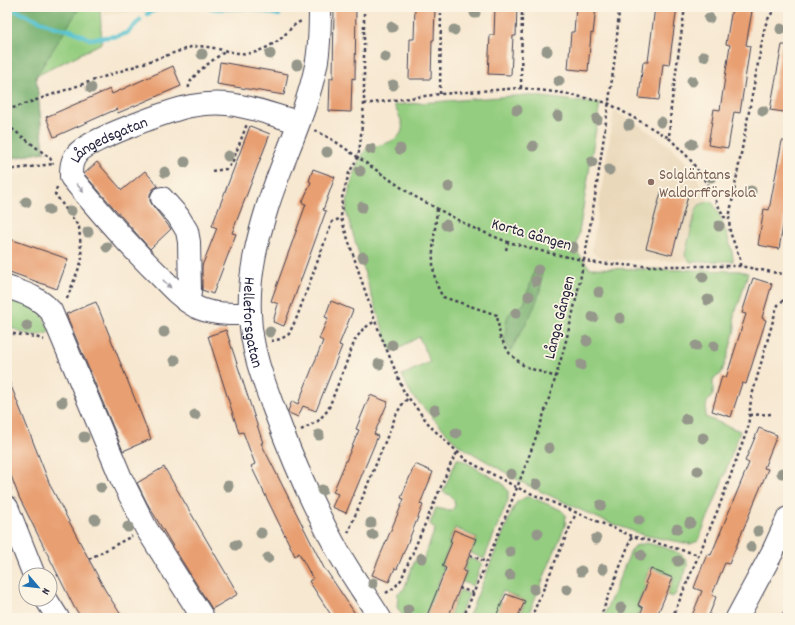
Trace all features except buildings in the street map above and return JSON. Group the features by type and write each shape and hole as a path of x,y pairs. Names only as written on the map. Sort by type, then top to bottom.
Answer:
{"street":[{"name":"Helleforsgatan","path":"320,14 317,64 311,87 269,202 258,238 250,289 252,342 259,370 302,481 340,554 380,618"},
{"name":"Långedsgatan","path":"250,314 222,314 202,310 185,300 114,229 71,177 67,160 82,148 110,135 166,113 192,106 228,104 298,122"},
{"path":"162,198 178,216 186,231 189,242 190,293 185,300"},
{"path":"7,287 32,296 42,302 51,311 120,478 146,528 203,618"},
{"path":"7,508 31,567"},
{"path":"736,618 773,551 788,518"},
{"path":"51,607 58,618"}],"path":[{"path":"364,7 364,104 360,146 358,157 349,173 342,198 341,218 375,321 404,392 431,427 466,460 518,488 632,536 699,555"},
{"path":"440,94 441,7"},
{"path":"521,88 522,7"},
{"name":"Långa Gången","path":"463,618 518,488 556,377 585,261 608,103 619,7"},
{"path":"669,138 671,107 685,7"},
{"path":"740,266 740,259 730,232 729,218 765,26 770,15 777,9"},
{"path":"7,110 191,47 198,46 248,53 256,52 280,40 300,22 320,14"},
{"path":"192,106 191,93 188,87 189,82 206,65 227,50"},
{"path":"364,104 440,94 521,88 563,93 608,103 669,138 689,158 708,185 724,217 729,218"},
{"path":"212,171 226,169 232,162 248,119"},
{"name":"Korta Gången","path":"298,122 336,142 397,186 437,209 471,227 508,242 585,261 638,266 740,266 788,275"},
{"path":"7,125 50,158 67,160"},
{"path":"7,170 67,160"},
{"path":"56,324 82,260 79,227 55,194 57,186"},
{"path":"437,209 432,254 436,283 443,297 497,315 500,337 510,354 523,365 556,377"},
{"path":"267,342 281,339 289,334 297,317 332,222 341,218"},
{"path":"506,250 508,242"},
{"path":"672,618 699,555 748,428 751,399 776,310 778,305 788,296"},
{"path":"299,431 318,420 328,410 358,334 375,321"},
{"path":"7,333 36,337 61,347 65,346"},
{"path":"348,535 396,415 408,398"},
{"path":"750,414 771,414"},
{"path":"385,594 402,580 452,461 457,453"},
{"path":"531,618 576,513"},
{"path":"89,559 146,528"},
{"path":"600,618 632,536"},
{"path":"470,555 486,562"},
{"path":"459,588 474,594"}],"shaded area":[{"path":"103,7 175,7 104,15"},
{"name":"Solgläntans Waldorfförskola","path":"614,111 666,143 690,165 708,199 688,261 612,260 596,256 592,250"}],"green space":[{"path":"7,7 100,7 102,43 36,76 44,152 7,159"},
{"path":"7,7 80,7 36,76 44,152 7,159"},
{"path":"526,95 600,104 576,251 590,268 740,271 748,273 734,314 735,329 728,355 721,374 713,379 713,395 707,402 705,417 740,431 716,498 698,541 690,544 643,535 600,519 525,484 457,444 411,394 402,375 430,362 419,337 391,352 371,294 346,211 349,191 358,162 367,148 390,142 400,134 402,123 394,105"},
{"path":"710,201 717,210 725,228 733,261 691,262 685,255 696,210 699,205"},
{"path":"538,270 541,272 542,281 540,291 532,313 510,351 504,339 509,314 524,304 534,272"},
{"path":"7,295 37,304 50,331 46,334 34,335 21,332 10,326 7,323"},
{"path":"457,459 460,459 502,483 508,491 508,500 484,559 471,553 477,538 455,528 448,542 451,543 441,567 444,568 425,618 404,618 397,607 398,596 396,595 404,589 415,560 422,563 435,529 430,524 436,508 451,511 455,506 451,497 443,492"},
{"path":"526,497 531,497 561,510 566,515 565,526 527,618 519,618 525,601 503,591 498,601 501,603 494,618 468,618 513,509 517,502"},
{"path":"647,543 677,552 685,559 687,563 686,570 675,595 672,597 667,595 674,577 650,567 644,583 646,584 637,606 641,608 637,618 603,618 630,553 635,546"},
{"path":"469,558 482,563 473,586 462,582 467,571 464,570"},
{"path":"460,590 469,594 459,618 449,618"}],"waterway":[{"path":"147,14 162,7"},
{"path":"206,7 217,9 250,8 279,15"},
{"path":"7,8 55,27 73,31 90,39 117,36 127,33 140,20"}],"tram line":[{"path":"779,618 788,605"}],"place":[{"name":"Solgläntans Waldorfförskola","path":"651,182"}]}
